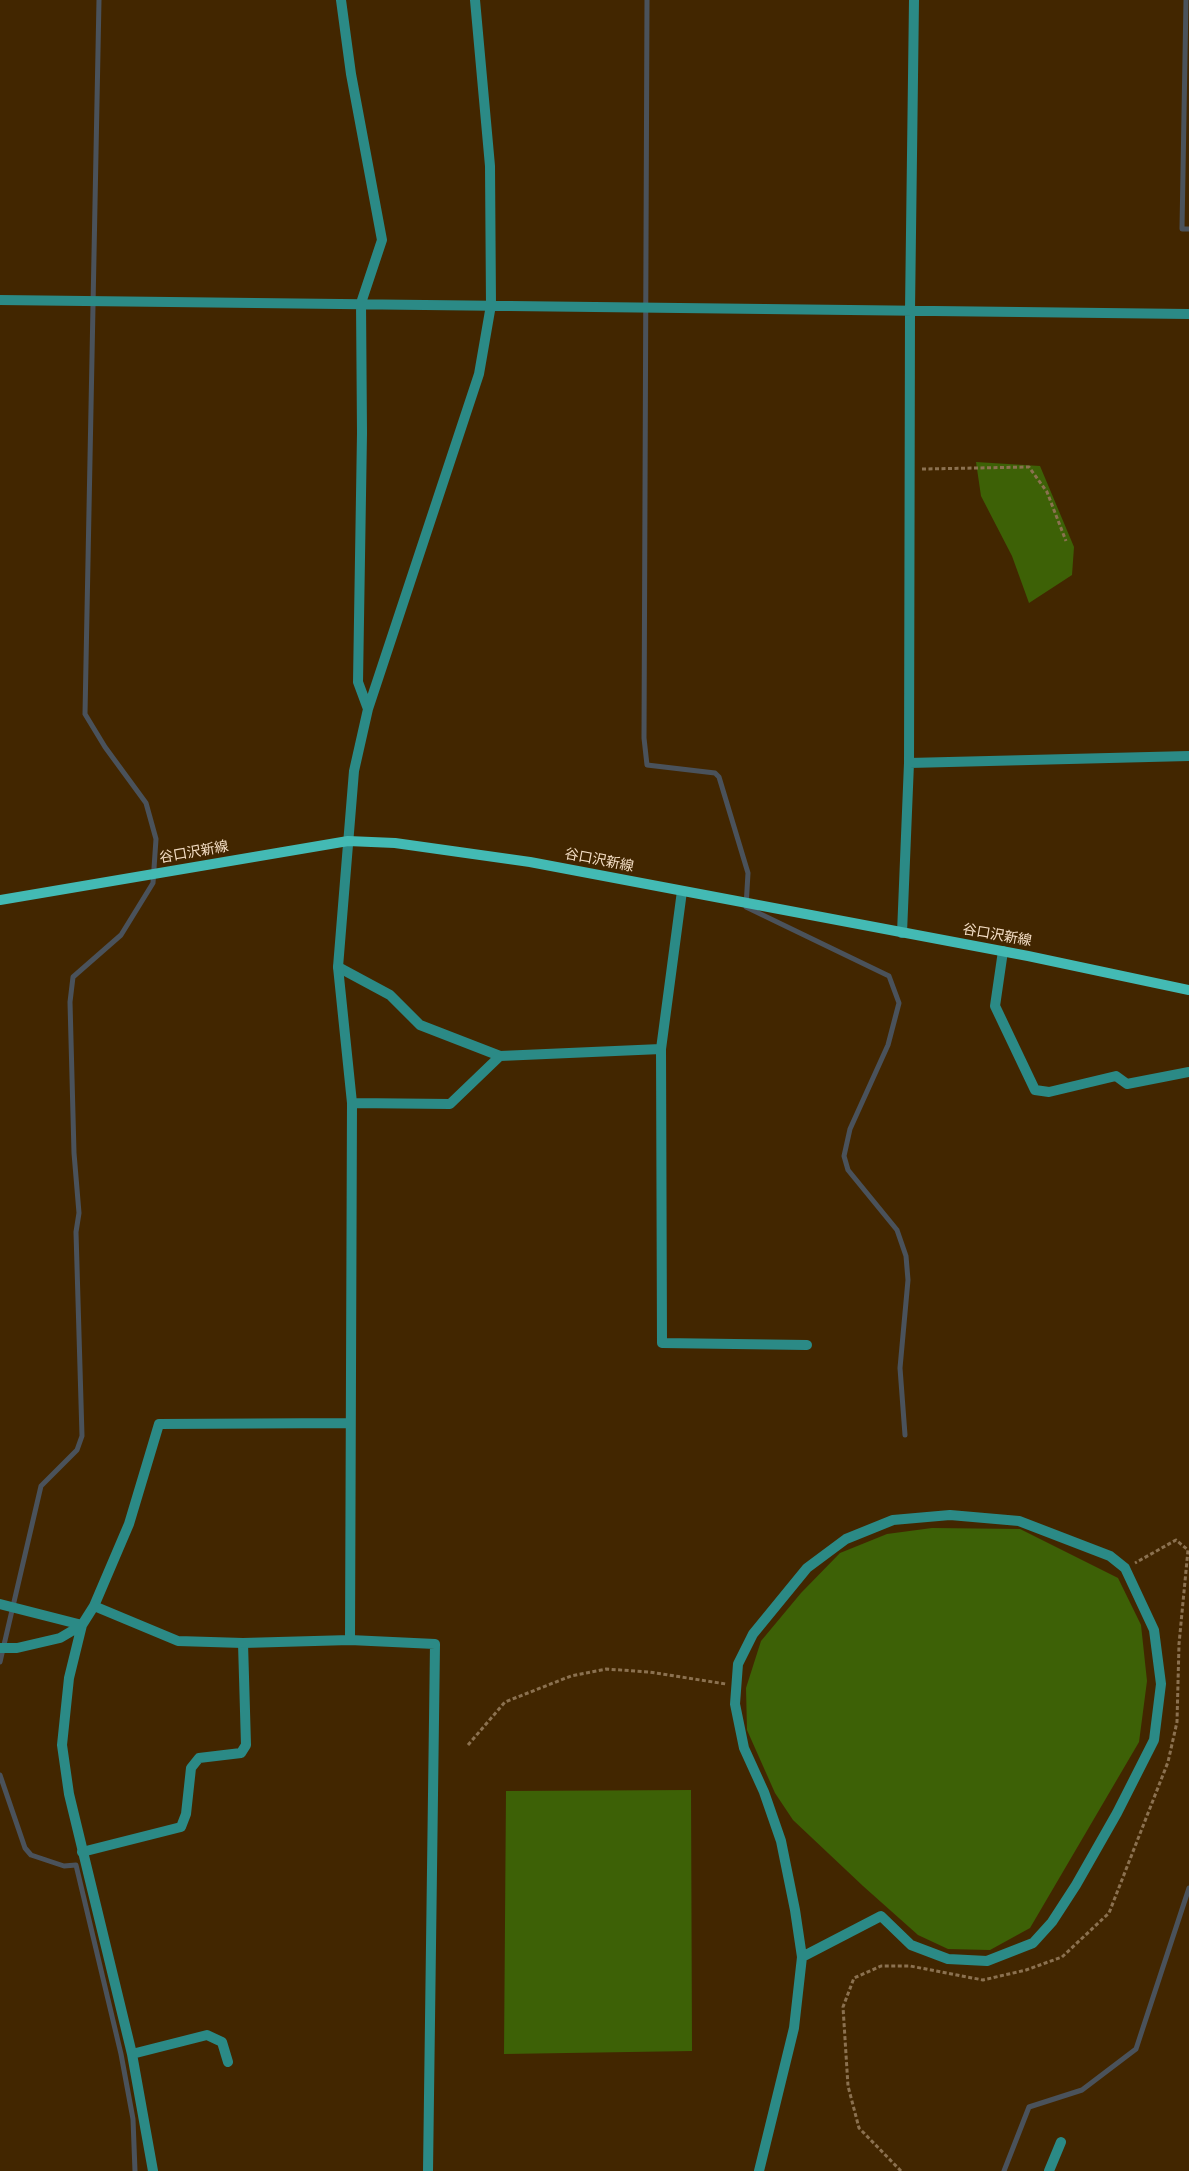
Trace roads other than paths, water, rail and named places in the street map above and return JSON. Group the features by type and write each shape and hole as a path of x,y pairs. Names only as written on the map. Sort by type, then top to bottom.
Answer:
{"main road":[{"name":"谷口沢新線","path":"0,900 348,841 395,843 530,862 1003,951 1189,990"}],"street":[{"path":"341,0 351,74 382,240 361,303 362,433 358,682 368,709"},
{"path":"350,1640 352,1103 338,967 354,771 368,709 479,374 491,305 490,166 475,0"},
{"path":"902,933 910,763 910,310 914,0"},
{"path":"0,300 1189,314"},
{"path":"910,763 1189,756"},
{"path":"682,891 661,1048 662,1343 807,1346"},
{"path":"1003,951 995,1006 1035,1090 1049,1092 1116,1076 1127,1084 1189,1072"},
{"path":"338,967 390,994 420,1025 500,1056 661,1048"},
{"path":"352,1103 450,1104 500,1056"},
{"path":"153,2171 132,2054 82,1852 69,1794 62,1745 69,1678 82,1625 94,1606 129,1524 159,1424 350,1423"},
{"path":"759,2171 794,2028 802,1957 796,1910 781,1842 764,1792 744,1748 735,1704 738,1664 753,1634 807,1568 846,1538 893,1520 950,1514 1019,1521 1110,1556 1125,1568 1154,1630 1161,1684 1154,1740 1117,1813 1076,1885 1052,1922 1033,1943 987,1961 948,1959 911,1945 882,1916 802,1957"},
{"path":"0,1604 82,1625"},
{"path":"94,1606 178,1641 243,1643 350,1640 435,1644 428,2171"},
{"path":"0,1648 17,1648 60,1638 82,1625"},
{"path":"82,1852 181,1827 186,1814 190,1768 199,1758 241,1753 246,1745 243,1643"},
{"path":"132,2054 207,2035 222,2042 228,2062"},
{"path":"1049,2171 1061,2142"}],"waterway":[{"path":"0,1662 41,1486 77,1450 82,1436 76,1232 79,1213 74,1153 70,1002 73,977 121,935 153,883 156,839 146,803 105,747 85,714 99,0"},
{"path":"647,0 644,738 647,765 715,773 719,777 748,873 746,907 889,976 899,1003 888,1045 850,1129 844,1156 848,1170 897,1230 906,1256 908,1280 900,1368 905,1435"},
{"path":"1186,0 1182,229 1189,229"},
{"path":"0,1775 25,1848 31,1855 64,1866 76,1865 121,2054 133,2119 135,2171"},
{"path":"1004,2171 1029,2107 1082,2090 1136,2049 1189,1888"}]}
